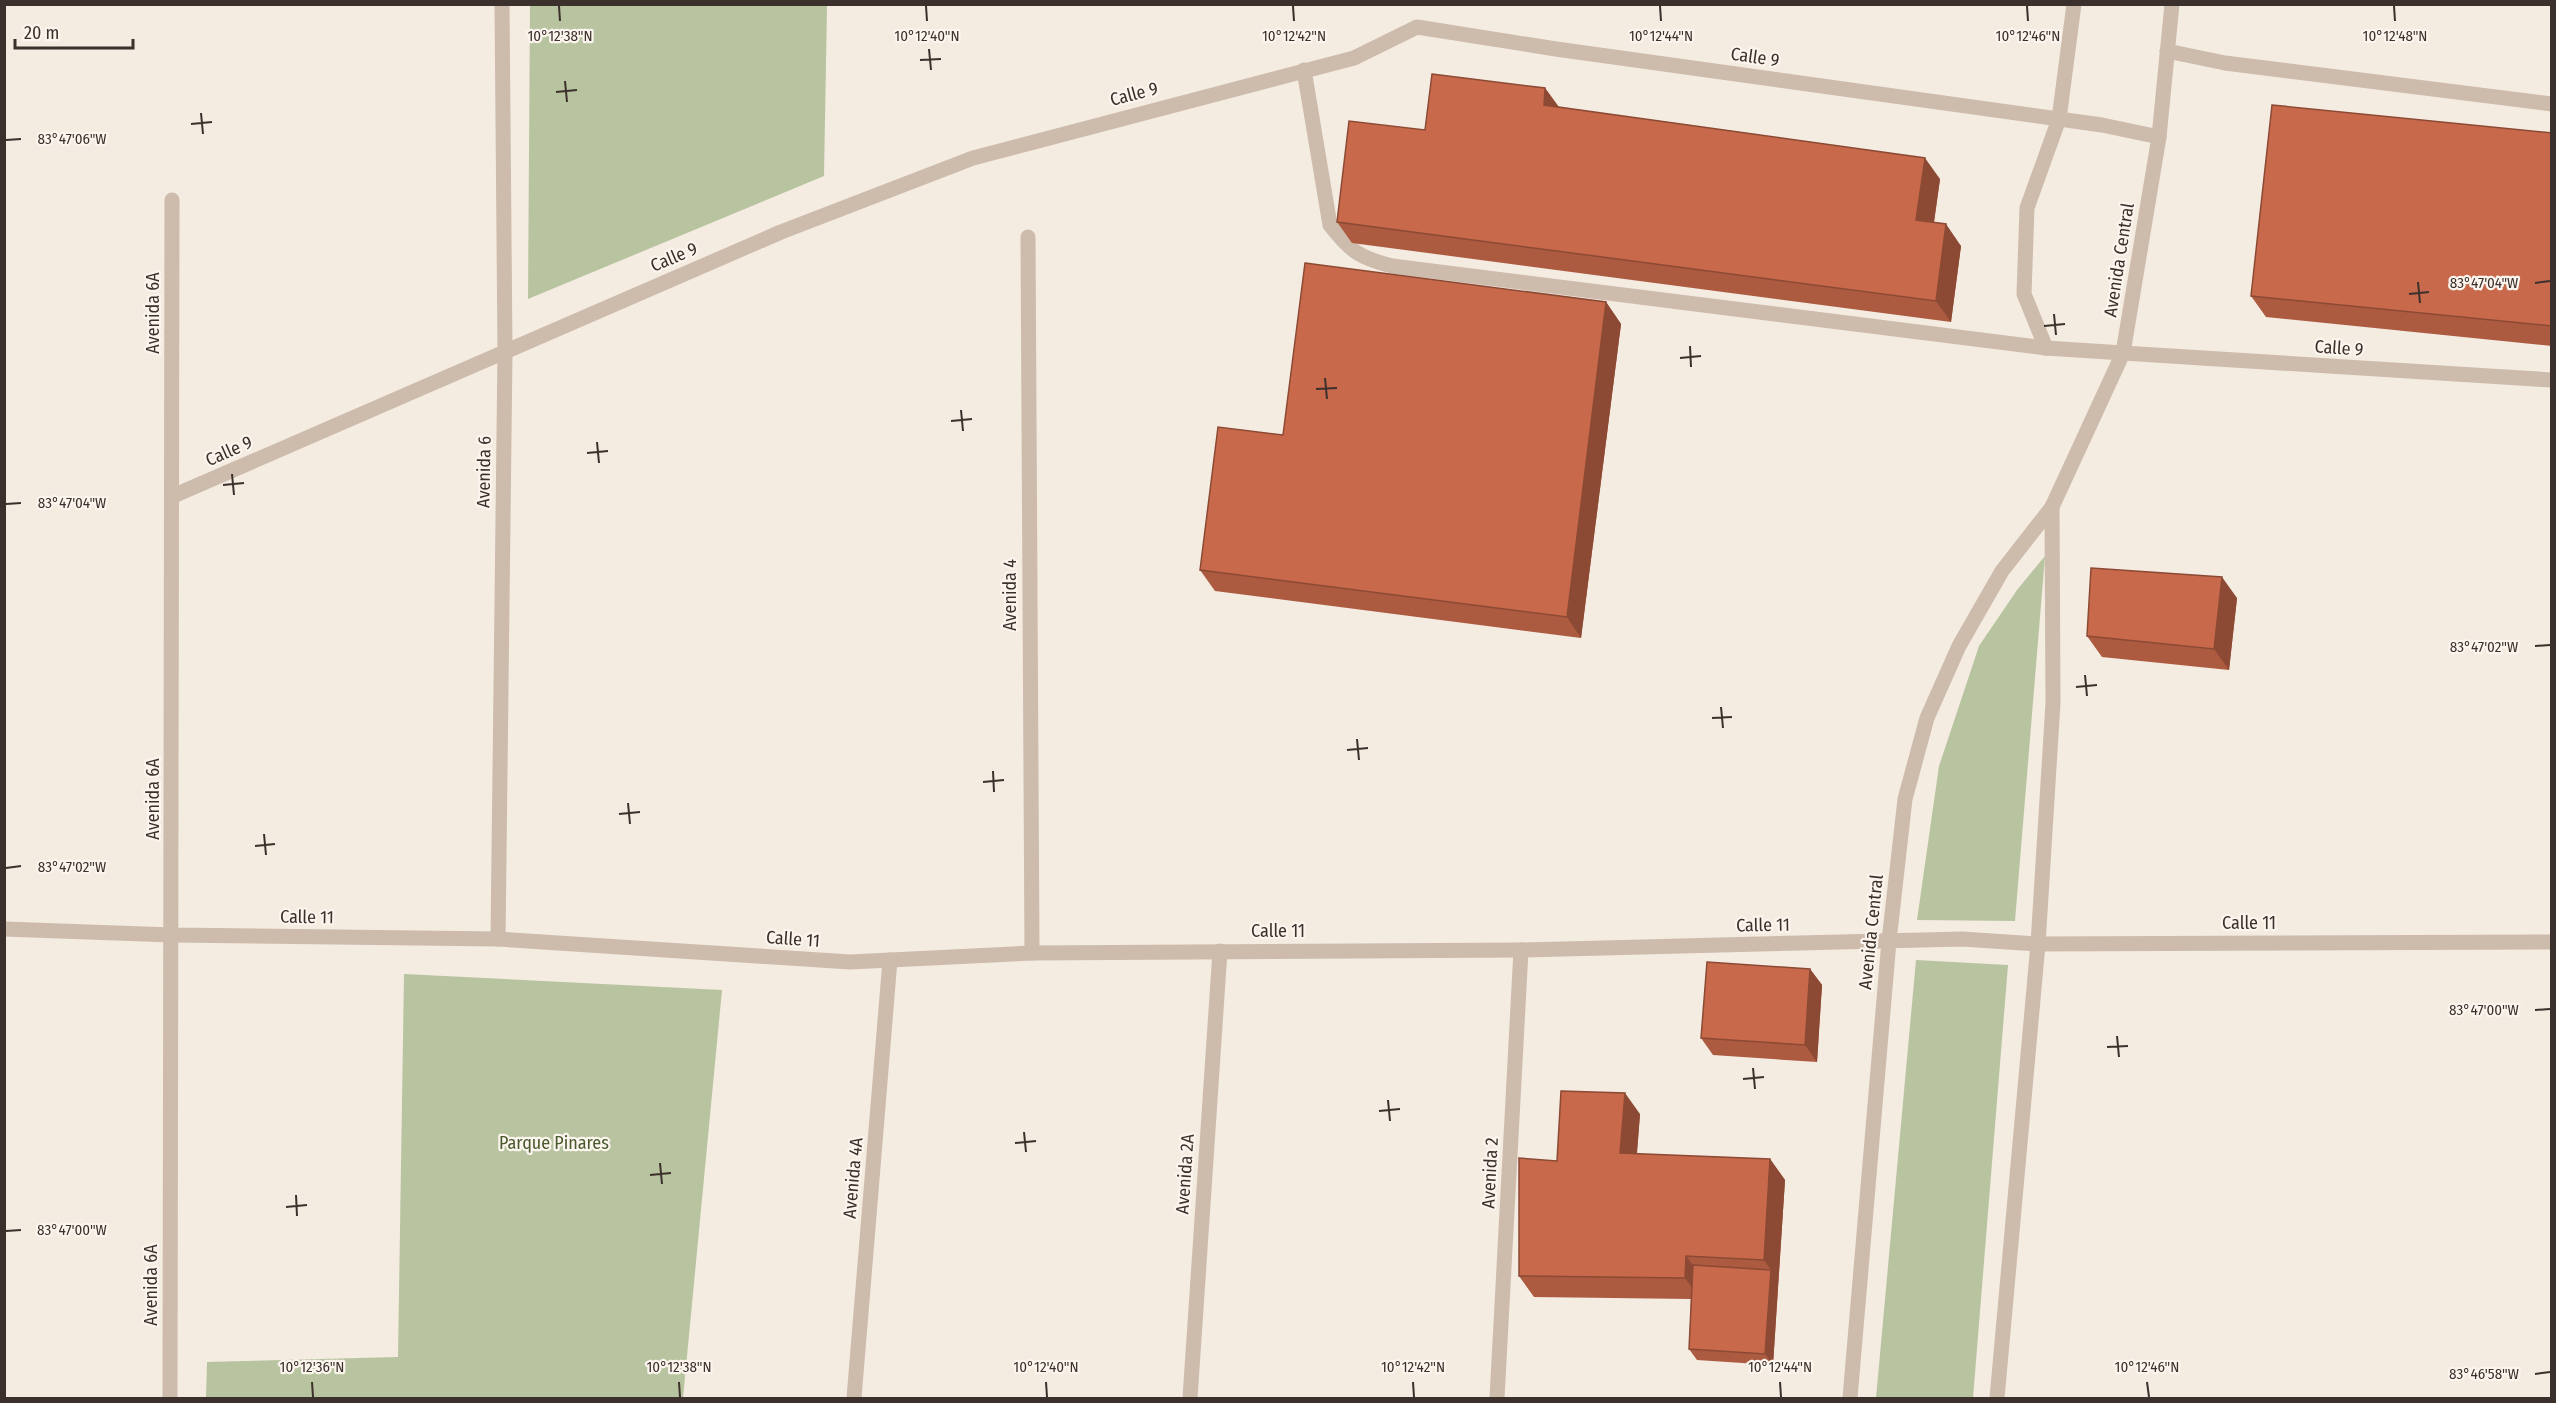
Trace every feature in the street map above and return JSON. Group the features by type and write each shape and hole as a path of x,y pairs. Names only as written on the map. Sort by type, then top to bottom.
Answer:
{"street":[{"name":"Avenida 6","path":"498,939 505,351 502,4"},
{"path":"2046,348 2024,294 2027,208 2059,118 2074,4"},
{"name":"Avenida Central","path":"1850,1398 1889,941 1905,799 1927,718 1959,646 2002,571 2052,507 2123,353 2159,137 2172,4"},
{"name":"Calle 9","path":"173,496 781,232 973,158 1354,58 1417,27 1567,51 2059,118 2159,137"},
{"path":"2167,51 2225,63 2552,104"},
{"name":"Calle 9","path":"1305,70 1330,225 1345,244 1366,260 1392,266 2046,348 2552,380"},
{"name":"Avenida 6A","path":"170,1398 172,200"},
{"name":"Avenida 4","path":"1028,237 1032,953"},
{"name":"Avenida Central","path":"1997,1398 2038,944 2053,704 2052,507"},
{"name":"Calle 11","path":"4,929 172,935 498,939 850,962 1032,953 1521,950 1962,939 2038,944 2552,942"},
{"name":"Avenida 2","path":"1497,1398 1521,950"},
{"name":"Avenida 2A","path":"1190,1398 1220,951"},
{"name":"Avenida 4A","path":"854,1398 890,960"}],"green space":[{"path":"530,5 827,5 824,176 528,299"},
{"path":"2045,556 2015,921 1917,920 1939,766 1979,646 2017,590"},
{"path":"1916,960 2008,965 1973,1398 1876,1398"},
{"name":"Parque Pinares","path":"404,974 722,990 683,1398 206,1398 207,1362 398,1357"}],"building":[{"path":"1432,74 1545,88 1544,105 1925,158 1916,220 1946,224 1936,301 1337,222 1349,121 1425,130"},
{"path":"2272,105 2552,133 2552,326 2251,296"},
{"path":"1305,263 1606,302 1567,617 1200,570 1218,427 1283,435"},
{"path":"2091,568 2222,577 2214,649 2087,636"},
{"path":"1707,962 1810,969 1805,1045 1701,1038"},
{"path":"1561,1091 1625,1093 1620,1153 1770,1159 1764,1260 1686,1256 1685,1278 1519,1276 1519,1158 1557,1161"},
{"path":"1693,1265 1771,1270 1765,1354 1689,1349"}]}
